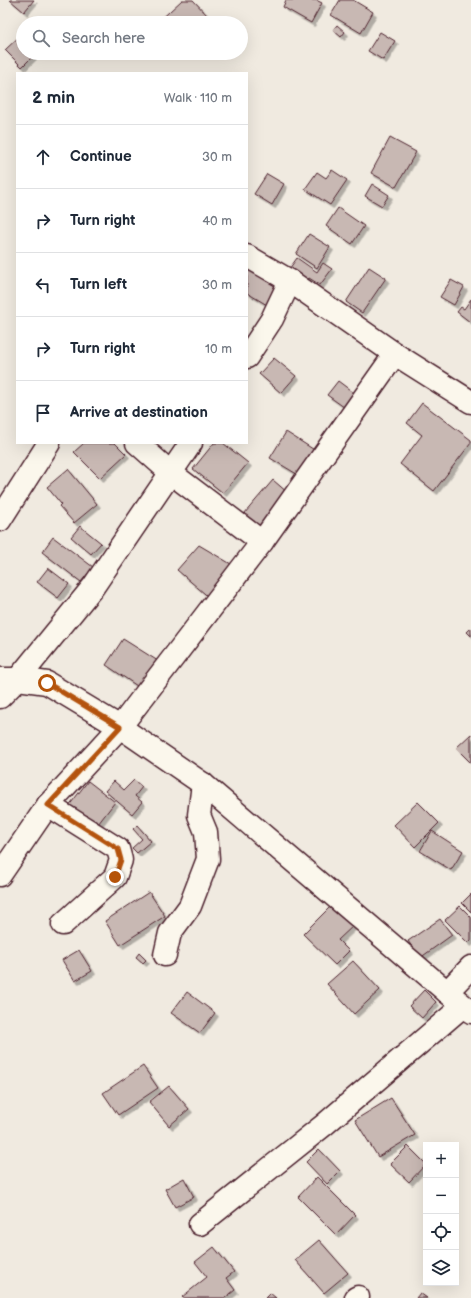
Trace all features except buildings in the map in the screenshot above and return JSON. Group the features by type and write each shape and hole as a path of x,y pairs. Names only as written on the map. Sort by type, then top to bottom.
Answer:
{"street":[{"path":"248,257 290,281 395,354 471,402"},
{"path":"248,355 272,319 290,281"},
{"path":"0,875 48,805 120,727 262,542 395,354"},
{"path":"0,520 48,444"},
{"path":"138,444 171,473 262,542"},
{"path":"0,697 9,679 93,587 190,444"},
{"path":"9,679 47,683 120,727 203,784 460,1003"},
{"path":"165,955 170,933 190,906 208,859 206,832 199,815 203,784"},
{"path":"48,805 118,849 121,860 115,877 63,924"},
{"path":"200,1224 324,1125 460,1003 471,967"}],"route":[{"path":"47,683 120,727 48,805 118,849 121,860 115,877"}]}
